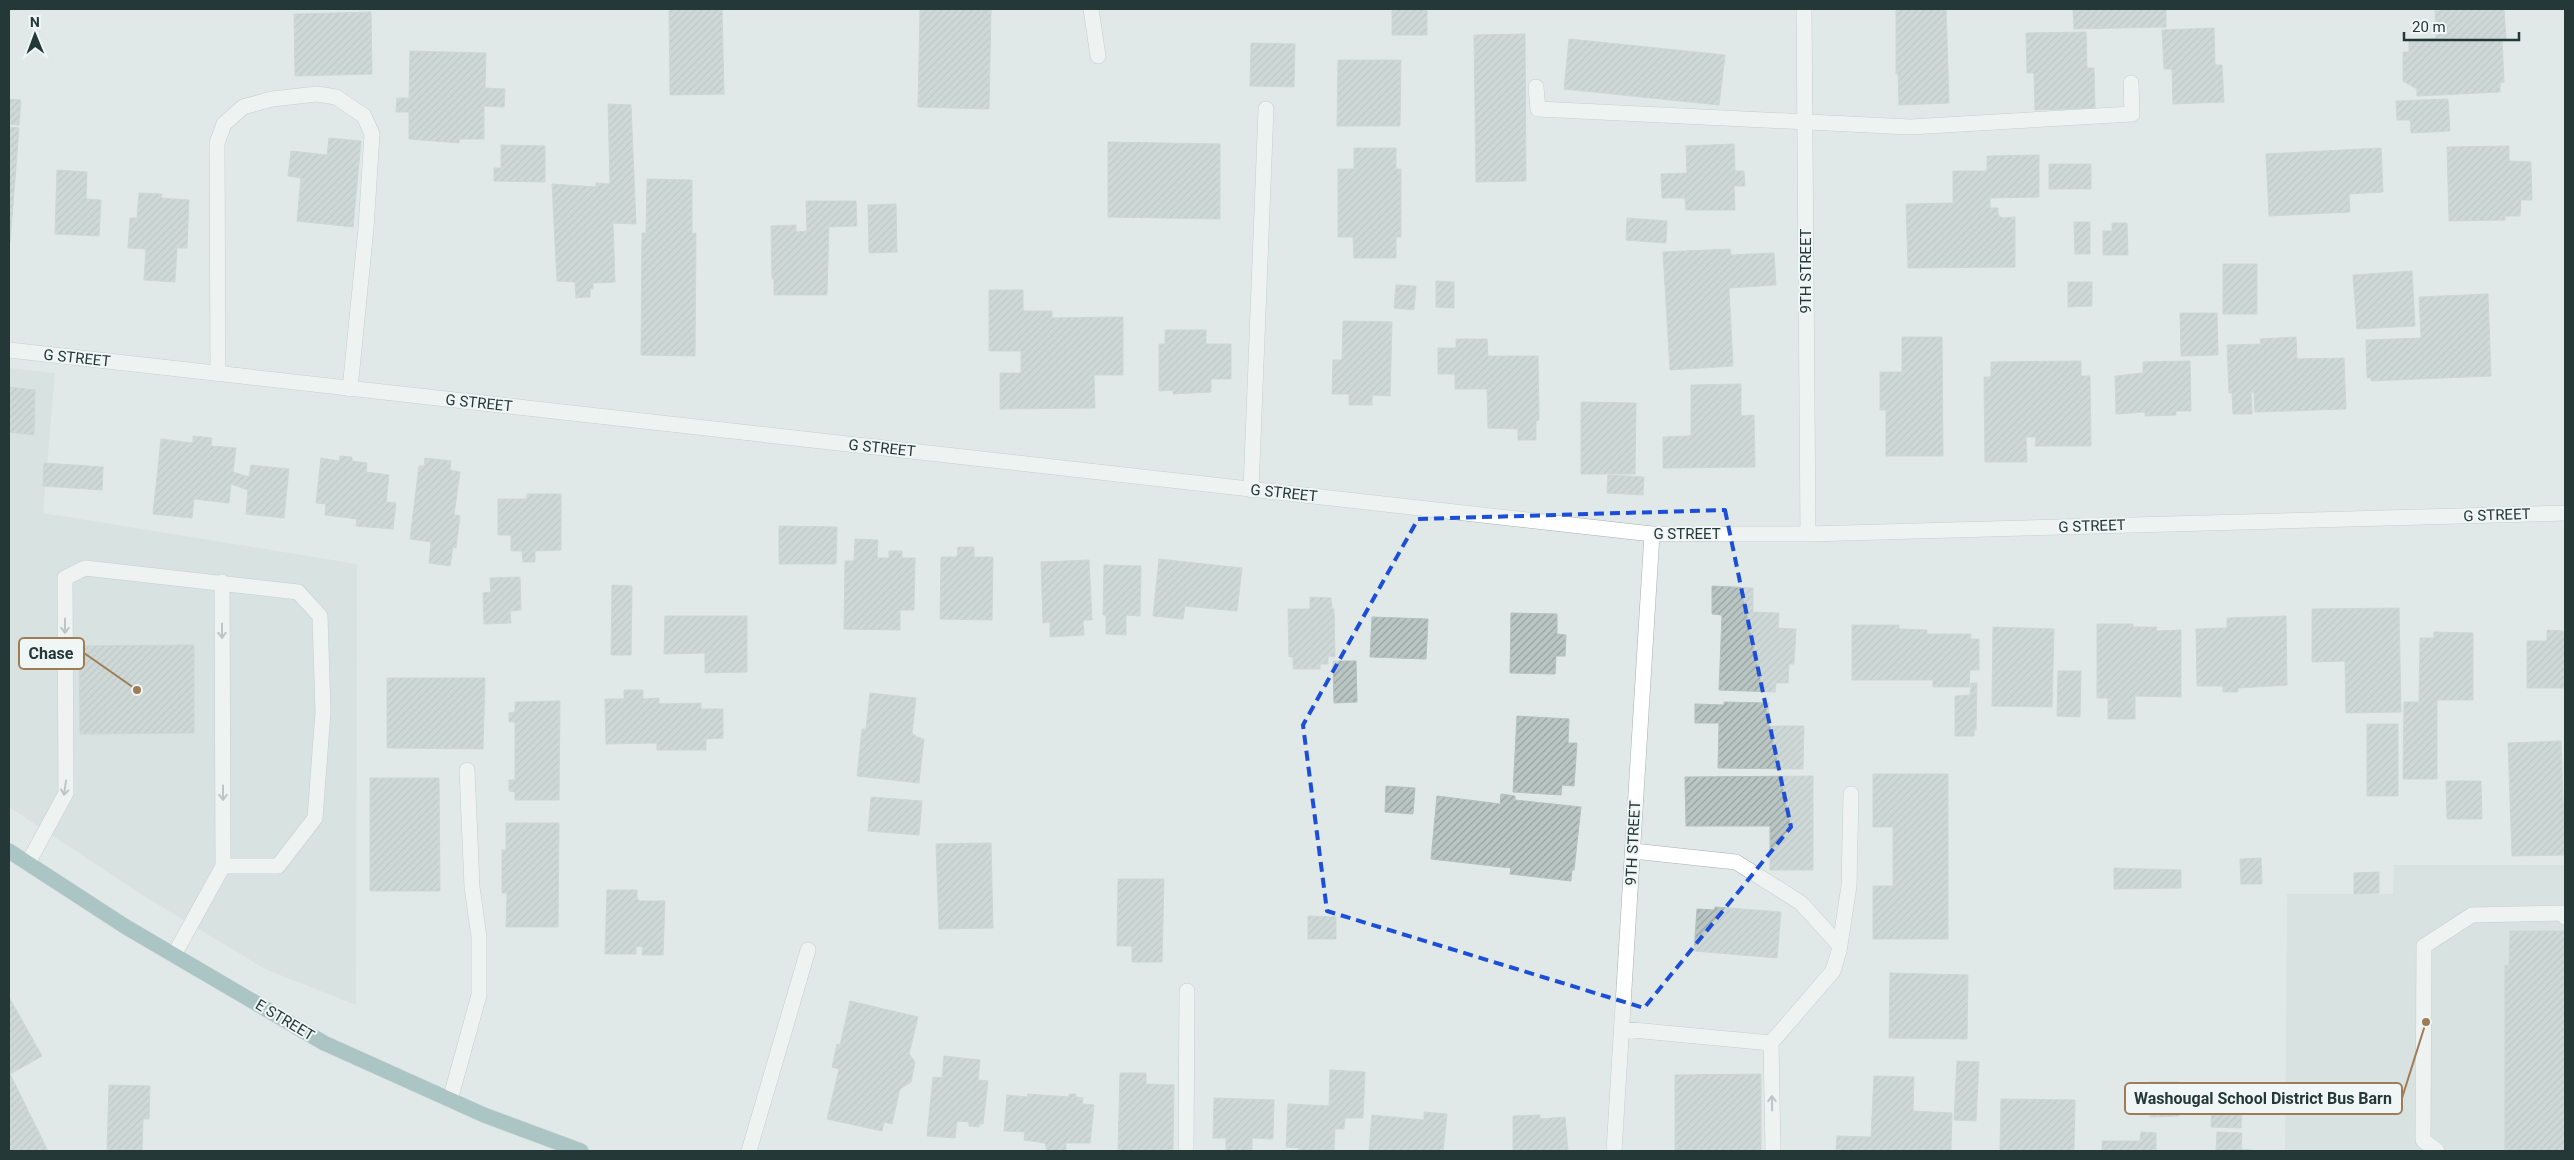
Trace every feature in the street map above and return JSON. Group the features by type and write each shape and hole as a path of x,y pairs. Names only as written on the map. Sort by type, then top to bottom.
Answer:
{"main road":[{"name":"E STREET","path":"9,851 126,927 324,1043 450,1100 581,1151"}],"street":[{"path":"1091,9 1098,56"},
{"name":"9TH STREET","path":"1804,9 1808,534"},
{"path":"1536,87 1538,109 1910,127 2132,114 2131,84"},
{"path":"218,374 216,143 224,124 243,107 272,99 317,94 336,97 364,116 372,134 366,228 350,389"},
{"path":"1251,490 1266,110"},
{"name":"G STREET","path":"9,350 1652,534 1808,534 2565,514"},
{"name":"9TH STREET","path":"1614,1151 1652,534"},
{"path":"28,863 66,793 65,578 85,568 298,592 320,616 323,712 315,818 278,866 223,866"},
{"path":"174,955 223,866 222,582"},
{"path":"450,1100 479,995 479,937 472,888 467,770"},
{"path":"1774,1151 1771,1044 1833,971 1840,946 1849,886 1851,794"},
{"path":"1633,851 1736,862 1801,903 1840,946"},
{"path":"2437,1151 2423,1140 2424,946 2472,915 2563,913 2565,917"},
{"path":"749,1151 808,950"},
{"path":"1186,1151 1187,991"},
{"path":"1622,1029 1771,1044"}],"highlighted area":[{"path":"1725,510 1791,827 1644,1008 1327,911 1303,725 1418,519"}],"shaded area":[{"path":"9,368 55,373 43,513 357,564 356,1005 265,969 147,898 9,807"},
{"path":"2394,865 2565,865 2565,1151 2285,1151 2287,894 2393,894"}],"building":[{"path":"669,9 722,9 724,94 670,95"},
{"path":"920,9 991,9 989,109 918,107"},
{"path":"1392,9 1427,9 1427,35 1392,35"},
{"path":"1896,9 1946,9 1949,103 1899,105 1898,73 1896,74"},
{"path":"2073,9 2166,9 2166,27 2074,29"},
{"path":"2435,9 2504,9 2506,39 2502,39 2504,82 2500,83 2500,92 2417,96 2417,89 2403,81 2403,52 2409,52 2409,40 2436,38"},
{"path":"371,12 372,74 295,76 294,14"},
{"path":"2214,28 2215,65 2222,65 2224,102 2173,104 2172,69 2164,69 2162,30"},
{"path":"2086,32 2087,68 2094,68 2095,108 2035,110 2034,73 2027,73 2026,33"},
{"path":"1525,34 1526,181 1476,182 1474,35"},
{"path":"1569,39 1725,55 1719,105 1564,89"},
{"path":"1251,43 1295,44 1294,87 1250,86"},
{"path":"410,51 486,53 485,88 505,89 504,107 484,106 484,139 460,139 459,143 409,139 409,112 396,112 397,98 409,98"},
{"path":"1338,60 1401,60 1400,126 1337,126"},
{"path":"9,99 21,100 19,125 9,124"},
{"path":"2448,99 2450,131 2411,133 2410,120 2397,120 2396,101"},
{"path":"608,104 631,105 636,224 613,223 615,282 593,283 593,289 590,288 590,297 576,298 575,282 557,281 552,184 596,187 596,183 610,184"},
{"path":"9,127 19,128 10,243 9,243"},
{"path":"329,138 361,141 353,227 297,221 301,178 288,176 291,151 327,155"},
{"path":"1108,142 1220,144 1220,219 1108,217"},
{"path":"1734,144 1735,171 1744,171 1745,186 1734,186 1735,210 1686,210 1685,198 1662,198 1661,174 1687,173 1686,146"},
{"path":"501,145 545,146 545,182 494,181 494,168 501,168"},
{"path":"2509,146 2509,161 2531,162 2532,200 2521,200 2520,216 2505,216 2505,220 2449,221 2447,147"},
{"path":"1354,148 1396,148 1396,169 1401,169 1401,237 1396,237 1396,258 1354,258 1353,237 1338,237 1338,169 1354,169"},
{"path":"2381,148 2383,192 2349,194 2350,212 2269,216 2266,154"},
{"path":"2039,155 2039,197 1990,198 1990,208 1998,208 1998,215 2002,218 2015,217 2015,267 1908,268 1906,204 1953,203 1953,171 1987,171 1987,156"},
{"path":"2049,164 2091,164 2091,189 2049,189"},
{"path":"57,170 87,172 86,199 101,200 99,236 55,234"},
{"path":"647,179 692,180 692,234 696,233 695,356 641,355 642,233 646,233"},
{"path":"139,193 162,194 161,198 189,200 187,248 177,248 175,282 144,280 146,249 128,248 130,218 137,218"},
{"path":"806,201 856,201 857,226 829,227 827,295 774,295 771,226 796,225 796,232 807,231"},
{"path":"896,204 897,252 869,253 868,205"},
{"path":"1627,218 1667,221 1666,243 1626,240"},
{"path":"2074,222 2090,222 2090,254 2075,254"},
{"path":"2112,223 2127,223 2128,255 2103,255 2103,231 2112,231"},
{"path":"1730,249 1731,255 1774,253 1776,285 1729,288 1733,366 1670,370 1663,252"},
{"path":"2223,264 2257,264 2257,314 2223,314"},
{"path":"2412,271 2415,326 2357,329 2353,275"},
{"path":"1436,281 1454,282 1454,308 1436,307"},
{"path":"2068,282 2092,282 2092,306 2068,307"},
{"path":"1396,285 1416,286 1414,310 1394,308"},
{"path":"989,290 1023,290 1023,311 1052,311 1052,318 1123,317 1123,375 1094,375 1095,408 1000,409 1000,373 1021,373 1021,351 989,351"},
{"path":"2488,294 2491,376 2371,381 2371,378 2367,378 2366,340 2421,338 2419,297"},
{"path":"2180,313 2217,313 2218,355 2181,356"},
{"path":"1343,321 1392,322 1390,396 1372,395 1372,405 1349,405 1349,394 1332,394 1333,360 1342,360"},
{"path":"1165,330 1206,330 1206,344 1231,344 1231,379 1211,379 1211,392 1173,394 1173,390 1159,391 1159,344 1165,344"},
{"path":"1902,337 1942,337 1943,456 1886,456 1886,410 1880,410 1880,372 1902,372"},
{"path":"2296,337 2297,359 2344,358 2346,409 2255,412 2254,392 2251,392 2252,414 2233,414 2232,393 2229,393 2227,345 2261,344 2260,339"},
{"path":"1456,339 1487,339 1488,356 1538,356 1539,420 1536,421 1536,440 1518,440 1518,429 1488,428 1487,389 1455,389 1455,374 1438,374 1438,348 1456,348"},
{"path":"2081,361 2081,376 2090,376 2091,446 2035,446 2036,437 2026,437 2027,462 1985,462 1984,377 1991,377 1991,362"},
{"path":"2190,361 2191,411 2176,411 2176,415 2145,416 2145,412 2116,414 2115,376 2143,373 2143,362"},
{"path":"1741,384 1741,416 1754,415 1755,467 1663,468 1663,437 1691,436 1691,385"},
{"path":"9,387 35,390 34,435 9,432"},
{"path":"1581,402 1636,403 1635,474 1581,474"},
{"path":"193,436 212,438 211,446 236,448 233,472 249,477 251,465 289,469 284,518 246,514 248,490 231,484 229,503 194,499 192,518 153,514 161,439 193,443"},
{"path":"340,456 352,457 352,461 367,463 366,472 389,475 386,502 396,503 393,529 356,526 357,519 325,515 326,504 316,503 321,458 339,461"},
{"path":"425,458 451,461 450,470 460,472 454,515 460,516 456,548 453,547 450,566 429,563 431,542 410,539 419,466 424,466"},
{"path":"44,463 103,467 102,490 43,486"},
{"path":"1608,475 1644,477 1643,495 1607,493"},
{"path":"527,494 561,494 561,550 535,551 535,562 523,562 522,551 511,551 511,535 498,535 498,499 527,499"},
{"path":"779,526 837,527 836,564 779,564"},
{"path":"855,539 878,540 877,558 889,558 889,551 902,551 902,558 915,558 914,610 900,610 900,630 844,629 845,561 854,561"},
{"path":"958,547 974,547 974,557 993,557 992,620 940,619 941,557 957,557"},
{"path":"1159,559 1242,568 1237,611 1185,606 1183,619 1153,616"},
{"path":"1089,560 1092,620 1083,620 1084,635 1050,637 1050,622 1043,623 1041,562"},
{"path":"1104,565 1141,566 1140,616 1126,615 1126,635 1106,634 1106,615 1103,615"},
{"path":"520,577 521,610 510,611 511,623 484,624 483,593 491,592 490,578"},
{"path":"612,585 632,586 631,655 611,655"},
{"path":"1712,586 1753,588 1753,612 1779,613 1778,628 1796,629 1794,664 1789,664 1788,683 1776,683 1775,692 1719,690 1722,615 1712,614"},
{"path":"1310,597 1331,598 1332,609 1334,609 1335,657 1328,656 1328,664 1320,664 1320,669 1293,669 1293,657 1289,657 1288,609 1310,609"},
{"path":"2399,608 2401,712 2346,713 2345,661 2312,662 2312,609"},
{"path":"1511,613 1557,614 1557,634 1566,635 1565,656 1556,656 1555,674 1510,673"},
{"path":"665,616 747,616 747,672 705,673 705,653 664,654"},
{"path":"2286,616 2287,685 2238,688 2238,692 2223,692 2223,686 2197,686 2196,629 2227,628 2227,618"},
{"path":"1372,617 1428,619 1426,659 1370,657"},
{"path":"2097,624 2133,624 2133,627 2157,627 2156,631 2181,630 2181,697 2135,696 2135,719 2108,719 2108,698 2097,698"},
{"path":"1852,625 1899,625 1899,629 1927,630 1927,634 1971,634 1970,639 1979,639 1979,670 1970,670 1969,687 1933,687 1933,680 1852,680"},
{"path":"1993,627 2054,629 2052,707 1992,706"},
{"path":"2547,630 2563,631 2563,634 2565,634 2565,688 2527,688 2527,641 2547,641"},
{"path":"2434,632 2473,633 2473,700 2437,700 2437,779 2403,779 2404,702 2419,702 2420,638 2434,638"},
{"path":"194,645 194,733 80,734 79,646"},
{"path":"1333,661 1356,661 1357,702 1334,703"},
{"path":"2058,671 2081,671 2080,717 2057,716"},
{"path":"387,678 485,678 483,749 387,748"},
{"path":"1971,683 1977,683 1976,730 1974,729 1974,736 1955,736 1955,696 1970,695"},
{"path":"624,690 643,690 643,699 659,698 659,704 701,703 701,709 723,709 723,738 706,739 706,750 657,750 657,743 606,744 605,699 624,699"},
{"path":"870,693 916,698 912,733 924,739 919,783 857,776 862,729 866,729"},
{"path":"560,701 559,800 515,800 515,792 509,791 509,780 515,780 515,722 509,722 509,713 515,712 515,702"},
{"path":"1724,702 1769,703 1768,726 1804,726 1803,769 1718,768 1719,723 1695,723 1695,704 1724,705"},
{"path":"1517,716 1569,719 1568,743 1577,743 1574,786 1562,785 1561,795 1513,792"},
{"path":"2367,724 2398,724 2398,796 2367,796"},
{"path":"2561,741 2565,855 2512,856 2508,743"},
{"path":"1873,774 1948,774 1948,939 1873,939 1873,886 1893,886 1893,827 1873,827"},
{"path":"1813,776 1813,870 1770,870 1770,826 1686,826 1685,777"},
{"path":"370,778 439,778 440,891 370,891"},
{"path":"2446,781 2481,781 2482,819 2447,819"},
{"path":"1386,786 1415,788 1413,814 1385,812"},
{"path":"1501,794 1515,796 1515,800 1581,807 1571,881 1510,874 1511,868 1431,859 1437,796 1500,804"},
{"path":"871,797 922,801 919,835 868,831"},
{"path":"506,823 559,823 558,927 506,927 507,893 502,893 502,850 506,850"},
{"path":"991,843 993,928 939,929 936,844"},
{"path":"2261,858 2262,884 2241,884 2240,859"},
{"path":"2114,868 2181,870 2181,888 2114,889"},
{"path":"2379,872 2379,893 2354,894 2354,873"},
{"path":"1118,879 1164,879 1162,962 1132,962 1132,946 1117,946"},
{"path":"607,890 637,890 637,899 640,901 665,901 663,955 642,955 643,947 636,946 636,954 605,954"},
{"path":"1715,907 1781,912 1777,958 1694,951 1697,909 1714,910"},
{"path":"1308,916 1336,917 1336,939 1308,939"},
{"path":"2510,931 2565,931 2565,1151 2505,1151 2505,965 2509,966"},
{"path":"1890,973 1968,975 1967,1039 1889,1038"},
{"path":"9,997 42,1056 10,1074 48,1151 9,1151"},
{"path":"850,1001 918,1017 909,1054 915,1062 911,1082 900,1089 892,1124 884,1122 882,1131 827,1119 839,1069 832,1067 837,1044 840,1045"},
{"path":"944,1056 980,1060 978,1080 988,1081 983,1124 979,1124 979,1127 969,1126 969,1122 957,1121 955,1138 927,1136 933,1077 942,1078"},
{"path":"1957,1061 1979,1062 1976,1121 1954,1120"},
{"path":"1330,1070 1365,1072 1363,1118 1345,1118 1344,1129 1335,1129 1334,1150 1299,1151 1299,1148 1286,1147 1288,1104 1329,1106"},
{"path":"1120,1073 1146,1073 1146,1084 1174,1085 1173,1150 1118,1151"},
{"path":"1761,1074 1761,1151 1675,1151 1675,1075"},
{"path":"1874,1076 1914,1077 1913,1111 1952,1113 1951,1151 1836,1151 1837,1136 1871,1137"},
{"path":"2149,1082 2179,1082 2179,1116 2150,1117"},
{"path":"109,1085 150,1086 149,1119 143,1119 142,1151 107,1151"},
{"path":"1028,1094 1069,1097 1069,1094 1076,1094 1076,1097 1083,1098 1082,1104 1094,1105 1090,1143 1066,1143 1066,1151 1047,1151 1045,1143 1024,1140 1025,1132 1004,1131 1007,1095 1027,1097"},
{"path":"2212,1095 2242,1095 2241,1128 2211,1127"},
{"path":"1214,1098 1274,1100 1273,1139 1252,1138 1252,1151 1226,1151 1226,1138 1213,1138"},
{"path":"2001,1099 2075,1100 2074,1151 2000,1151"},
{"path":"1424,1112 1447,1114 1443,1151 1369,1151 1372,1115 1424,1120"},
{"path":"1540,1115 1540,1119 1565,1117 1568,1151 1513,1151 1513,1116"},
{"path":"2141,1132 2156,1133 2156,1151 2102,1151 2102,1141 2140,1141"},
{"path":"2217,1132 2242,1133 2241,1149 2260,1151 2216,1151"}],"place":[{"name":"Chase","path":"137,690"},
{"name":"Washougal School District Bus Barn","path":"2426,1022"}]}
